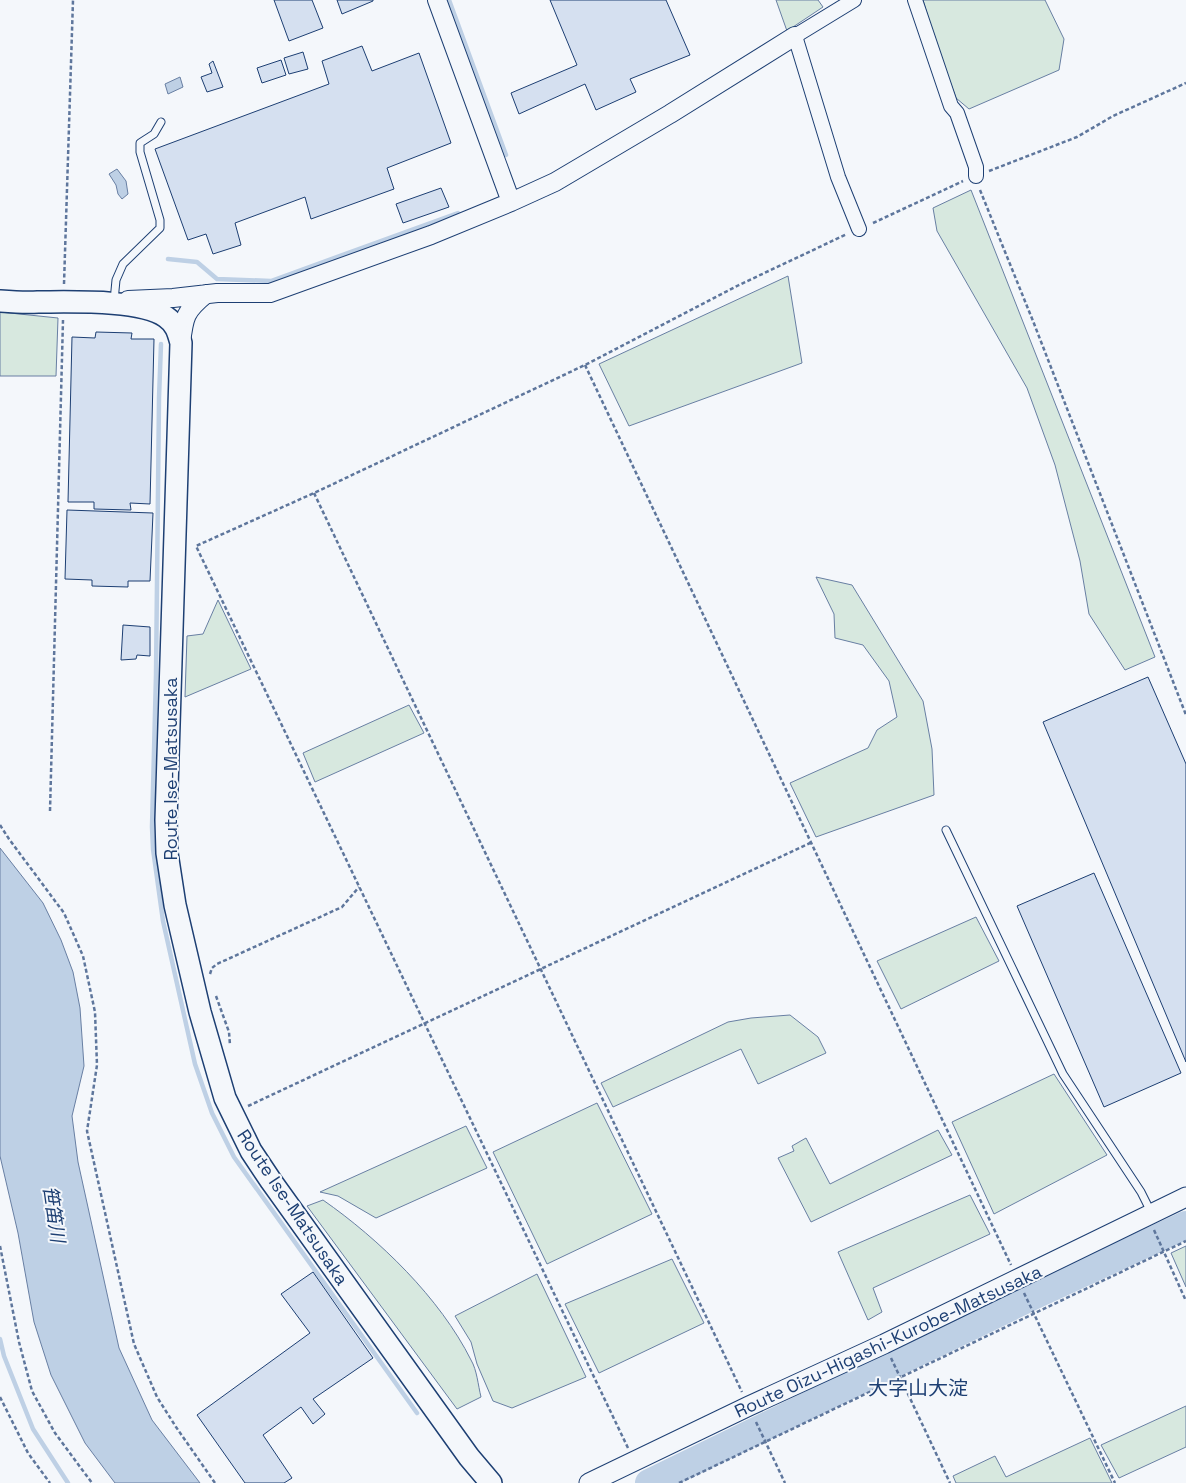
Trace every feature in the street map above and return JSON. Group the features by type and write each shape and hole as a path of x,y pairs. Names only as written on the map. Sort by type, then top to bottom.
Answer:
{"main road":[{"name":"Route Ise-Matsusaka","path":"0,301 106,302 148,309 165,316 177,329 180,343 167,761 167,853 175,905 200,1012 225,1098 251,1151 276,1189 469,1457 491,1483"},
{"name":"Route Oizu-Higashi-Kurobe-Matsusaka","path":"589,1483 634,1461 751,1412 875,1348 1020,1284 1153,1221 1186,1197"}],"street":[{"path":"437,0 511,202"},
{"path":"106,302 206,294 270,293 431,235 555,182 670,114 854,0"},
{"path":"916,0 951,106 957,113 976,167 976,176"},
{"path":"795,36 838,177 859,229"},
{"path":"180,343 184,322 191,306 206,294"}],"lane":[{"path":"106,302 123,264 160,228 160,220 140,152 140,143 154,134 161,122"},
{"path":"946,830 1063,1074 1141,1192 1153,1221"}],"path":[{"path":"50,810 73,0"},
{"path":"634,1461 196,546 314,493 585,365 739,285 967,179 1077,137 1113,116 1186,83"},
{"path":"976,176 981,193 1037,330 1186,715"},
{"path":"585,365 1115,1483"},
{"path":"314,493 785,1483"},
{"path":"0,825 8,840 64,913 83,956 95,1012 97,1065 87,1131 134,1344 157,1397 176,1428 216,1483"},
{"path":"232,1114 810,843"},
{"path":"211,978 210,972 217,964 342,907 359,887"},
{"path":"216,994 229,1032 230,1051"},
{"path":"1153,1221 1160,1246 1186,1301"},
{"path":"679,1483 1186,1241"},
{"path":"0,1246 19,1342 32,1391 55,1433 92,1483"},
{"path":"891,1358 950,1483"},
{"path":"0,1398 28,1453 50,1483"}],"shaded area":[{"path":"776,0 818,0 823,7 787,31"},
{"path":"923,0 1045,0 1064,39 1059,70 969,109 956,98 936,44"},
{"path":"971,190 1155,657 1125,670 1089,614 1080,561 1055,465 1027,388 937,231 933,208"},
{"path":"788,276 802,363 629,426 599,364"},
{"path":"0,312 58,318 56,376 0,376"},
{"path":"816,577 852,585 923,701 932,749 934,795 816,837 790,783 868,748 877,730 897,717 889,681 863,645 835,638 834,614"},
{"path":"218,600 251,669 185,697 187,636 203,634"},
{"path":"409,705 424,733 315,782 303,753"},
{"path":"976,917 999,961 901,1009 877,961"},
{"path":"790,1015 818,1037 826,1053 758,1084 741,1049 613,1107 601,1083 728,1022"},
{"path":"1054,1074 1107,1155 994,1214 952,1122"},
{"path":"597,1103 652,1214 547,1264 493,1152"},
{"path":"466,1126 487,1168 376,1218 338,1196 320,1192"},
{"path":"938,1130 952,1155 811,1222 778,1158 794,1151 792,1146 806,1138 830,1184"},
{"path":"970,1195 990,1234 873,1288 882,1312 868,1320 838,1252"},
{"path":"323,1200 386,1251 443,1314 473,1364 481,1397 457,1409 307,1206"},
{"path":"1186,1246 1186,1287 1171,1253"},
{"path":"672,1259 704,1323 599,1373 565,1304"},
{"path":"537,1274 586,1377 512,1408 493,1401 477,1364 471,1342 455,1316"},
{"path":"1186,1406 1186,1447 1119,1478 1101,1445"},
{"path":"1090,1438 1112,1483 956,1483 953,1476 995,1456 1006,1477"}],"water":[{"path":"180,77 183,87 168,94 165,84"},
{"path":"117,169 126,181 128,194 122,199 109,174"},
{"name":"笹笛川","path":"0,848 43,903 61,940 73,972 80,1008 84,1066 72,1116 78,1162 119,1348 152,1420 200,1483 115,1483 85,1443 51,1375 34,1322 18,1233 0,1156"}],"building":[{"path":"274,0 312,0 323,28 289,41"},
{"path":"337,0 373,0 373,1 342,14"},
{"path":"550,0 666,0 690,55 630,79 636,92 596,110 585,84 519,114 511,93 577,65"},
{"path":"362,46 372,71 419,53 451,143 387,168 394,189 311,219 305,197 235,223 241,245 213,254 206,234 188,240 155,149 329,84 322,61"},
{"path":"303,52 308,69 289,74 284,58"},
{"path":"281,60 286,75 262,83 257,68"},
{"path":"213,61 223,87 207,92 201,77 212,73 209,64"},
{"path":"441,188 449,207 403,223 396,204"},
{"path":"96,332 132,333 131,339 154,339 150,504 130,503 131,510 94,509 94,502 68,502 72,337 95,338"},
{"path":"67,510 153,513 150,581 128,581 128,587 92,586 92,580 65,579"},
{"path":"123,625 150,627 150,656 137,655 136,659 121,660"},
{"path":"1148,677 1186,764 1186,1062 1043,722"},
{"path":"1094,873 1181,1073 1104,1107 1017,906"},
{"path":"313,1272 373,1358 313,1399 325,1414 313,1424 301,1407 263,1435 292,1478 284,1483 245,1483 197,1415 310,1333 281,1294"}],"waterway":[{"path":"449,0 506,155"},
{"path":"168,259 197,262 217,279 271,281 458,213"},
{"path":"161,344 153,849 163,921 195,1064 212,1113 234,1157 417,1413"},
{"path":"649,1483 1033,1296 1186,1225"},
{"path":"0,1339 4,1356 33,1429 68,1483"}],"district":[{"name":"大字山大淀","path":"918,1388"}]}
